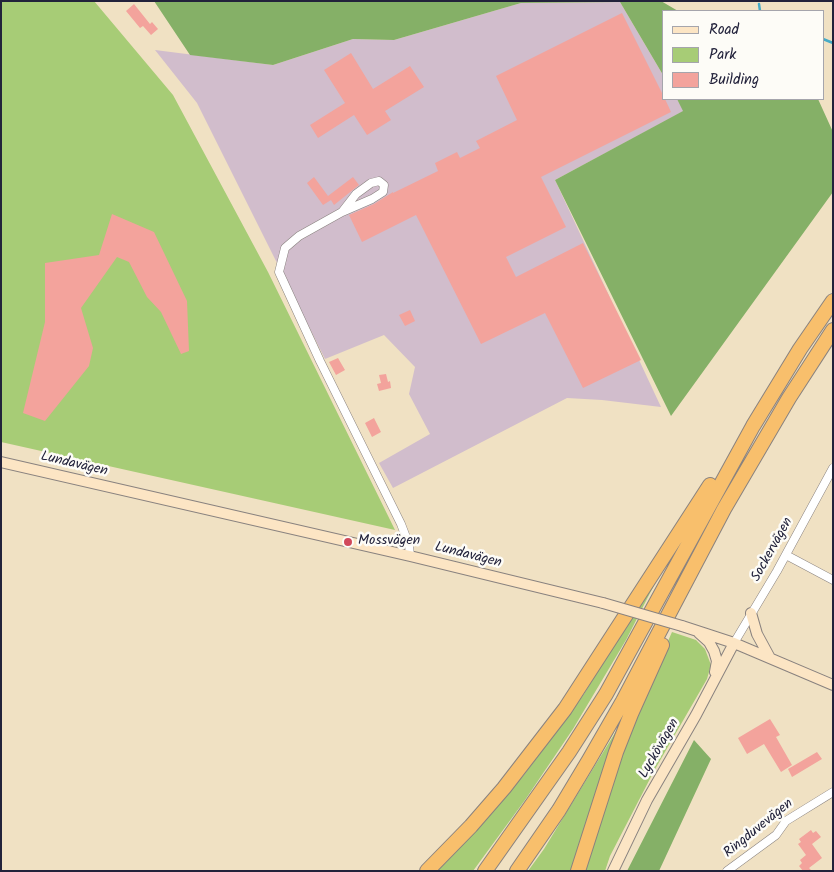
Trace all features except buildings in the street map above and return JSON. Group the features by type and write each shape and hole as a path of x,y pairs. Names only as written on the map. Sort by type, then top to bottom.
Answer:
{"highway":[{"path":"485,871 569,752 606,694 753,426 790,364 833,300"},
{"path":"516,871 559,810 590,760 724,509 794,391 833,330"},
{"path":"427,871 471,826 504,788 565,709 694,509 753,426"},
{"path":"578,871 630,714 724,509"}],"main road":[{"name":"Lundavägen","path":"1,462 410,556 602,603 734,643 833,685"},
{"path":"751,613 757,634 771,659"},
{"path":"694,630 709,642 716,656 717,661 710,689"},
{"name":"Lyckövägen","path":"613,871 647,800 734,643"}],"street":[{"path":"342,212 356,194 371,183 379,181 384,185 383,192 372,199 342,212 299,236 285,248 279,272 320,360 402,524 409,545 410,556"},
{"name":"Sockervägen","path":"734,643 786,555 833,468"},
{"path":"786,555 833,580"},
{"name":"Ringduvevägen","path":"727,871 776,835 786,821 833,792"}],"shaded area":[{"path":"620,2 662,73 662,100 678,100 684,111 555,180 661,407 567,398 393,488 379,463 430,434 409,394 415,367 384,335 325,359 197,103 155,50 273,65 353,39 394,40 521,3"}],"green space":[{"path":"1,1 94,1 173,95 268,272 395,530 1,442"},
{"path":"154,1 661,1 676,10 662,10 662,73 620,2 521,3 394,40 353,39 273,65 190,55"},
{"path":"678,100 818,100 833,132 833,192 671,416 555,180 683,111"},
{"path":"670,554 626,640 573,729 525,800 473,871 435,871 524,775 584,694"},
{"path":"672,632 696,640 705,649 711,665 707,679 654,771 610,856 605,871 585,871 634,718"},
{"path":"621,723 572,871 528,871 544,849"},
{"path":"694,740 711,759 659,871 627,871"}],"waterway":[{"path":"759,4 760,10"},
{"path":"824,39 833,43"}],"place":[{"name":"Mossvägen","path":"348,542"}]}
